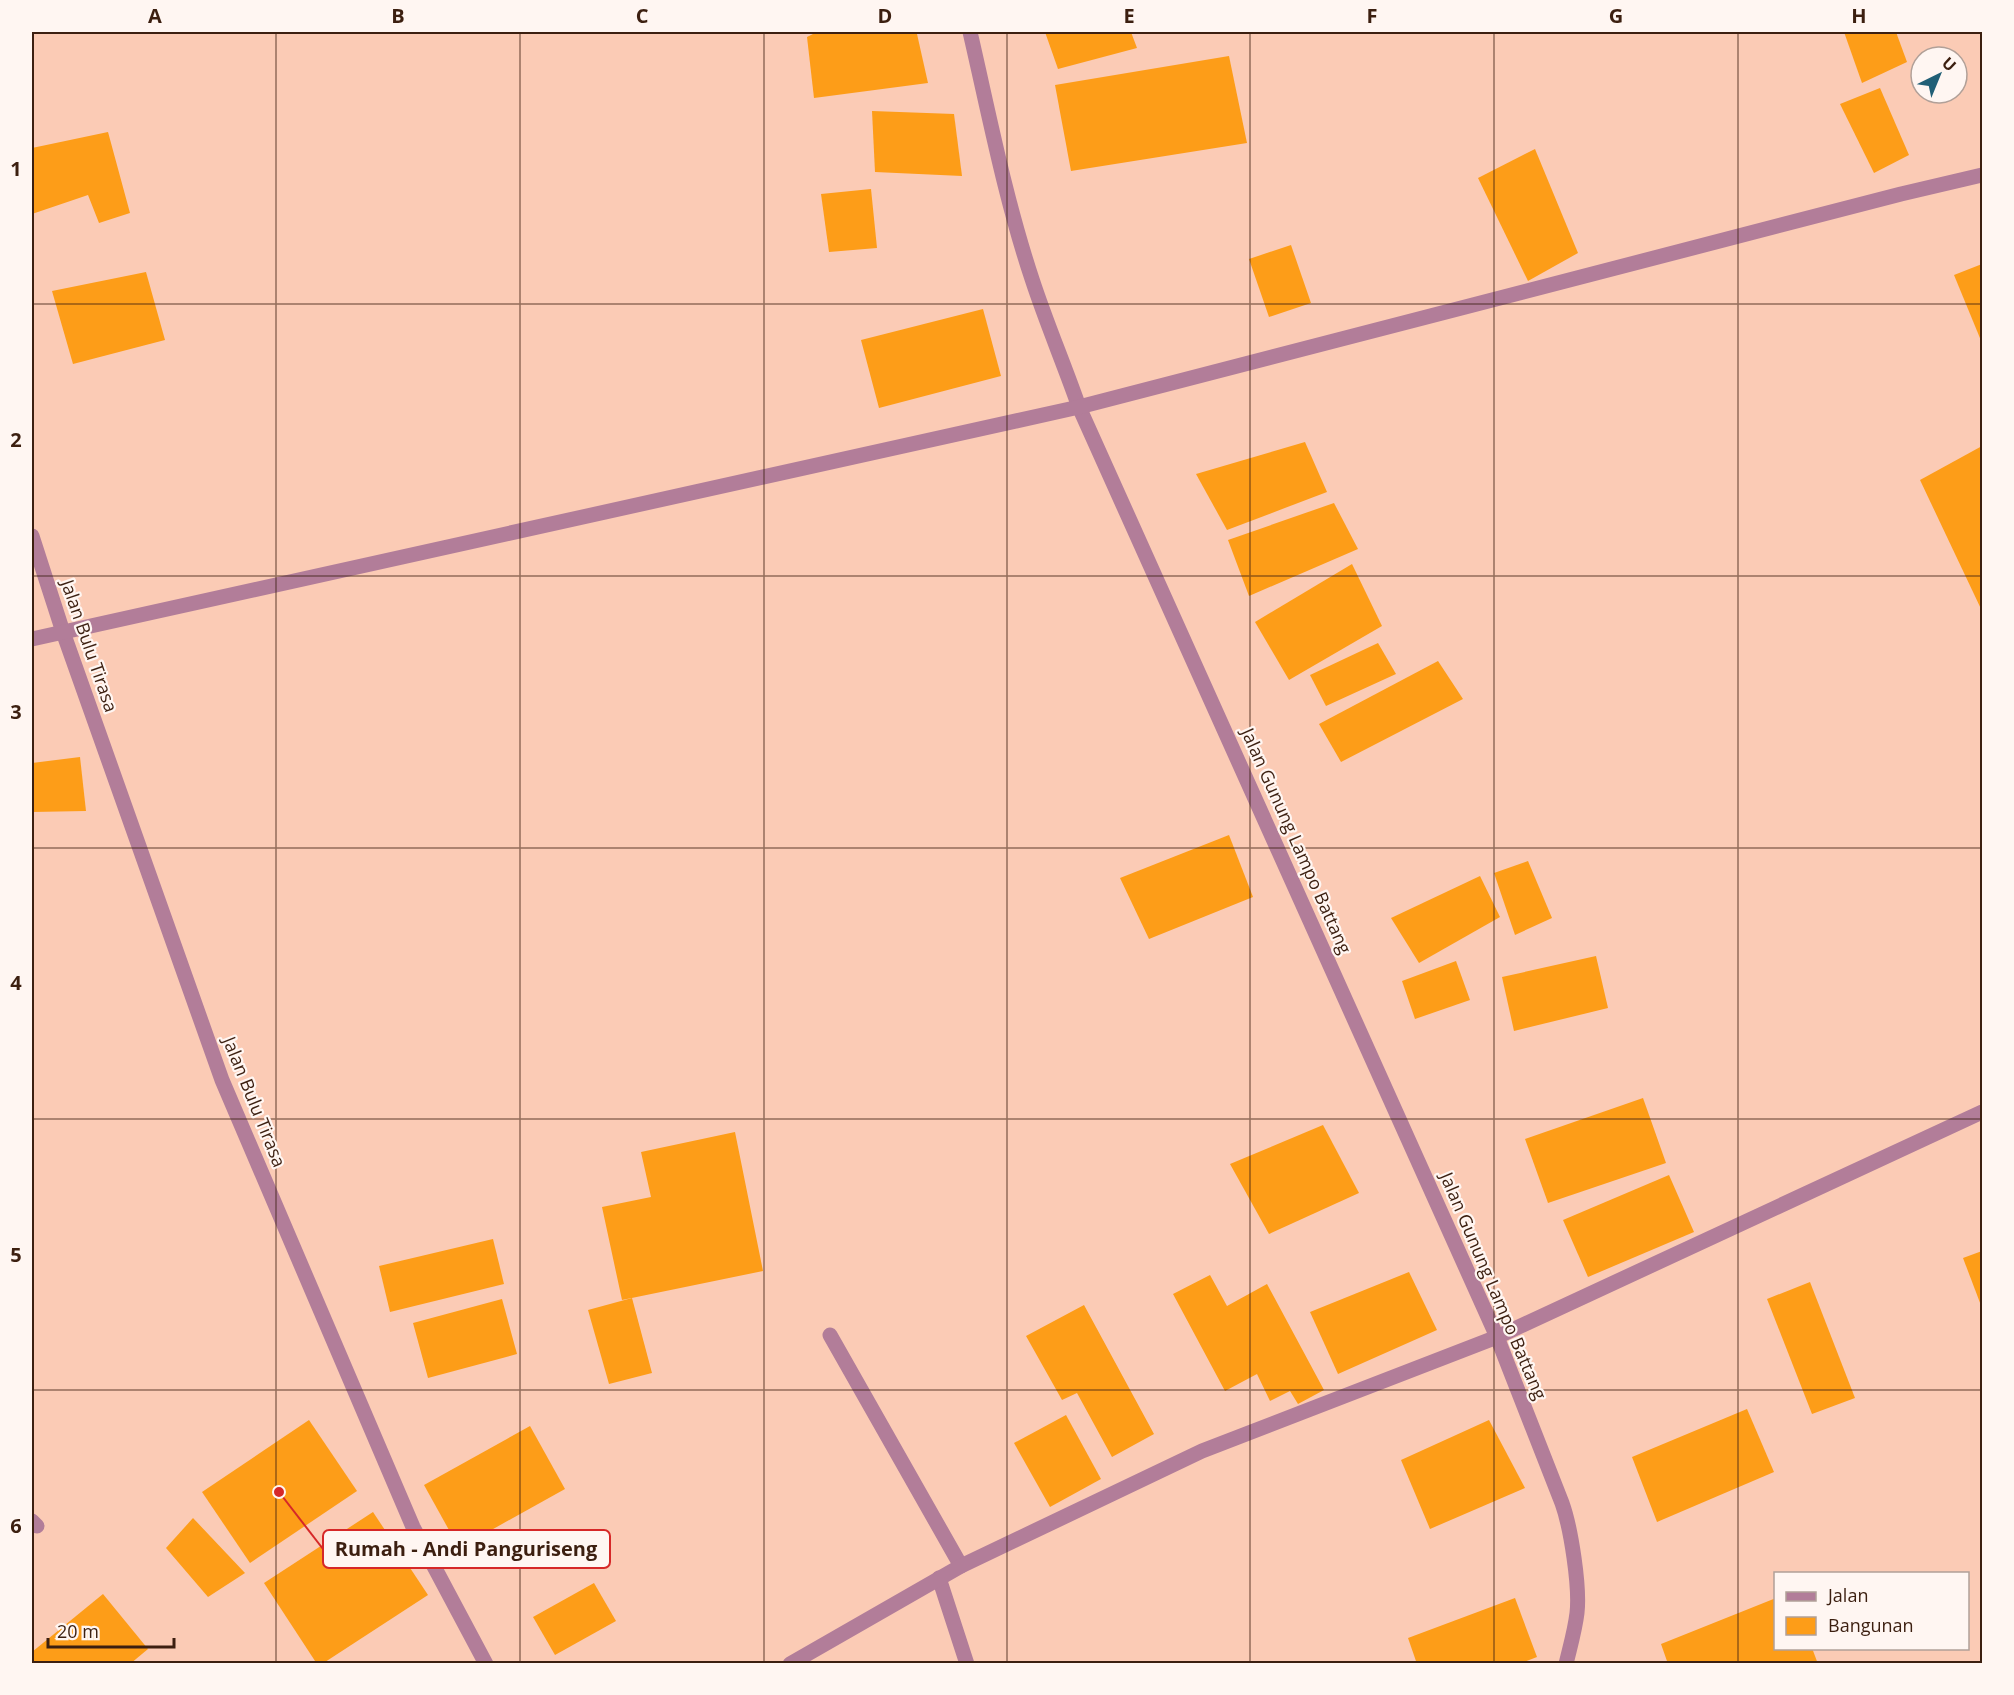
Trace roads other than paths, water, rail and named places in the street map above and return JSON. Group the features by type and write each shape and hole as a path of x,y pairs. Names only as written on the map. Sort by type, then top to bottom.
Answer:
{"street":[{"name":"Jalan Gunung Lampo Battang","path":"970,32 1003,177 1018,231 1032,279 1079,407 1497,1337 1567,1516 1577,1587 1577,1612 1566,1664"},
{"path":"32,639 1079,407 1901,194 1983,175"},
{"name":"Jalan Bulu Tirasa","path":"32,536 63,632 226,1091 413,1527 486,1664"},
{"path":"790,1664 961,1566 1202,1451 1497,1337 1983,1113"},
{"path":"830,1335 961,1566"},
{"path":"939,1578 967,1664"}],"place":[{"name":"Rumah - Andi Panguriseng","path":"279,1492"}]}
